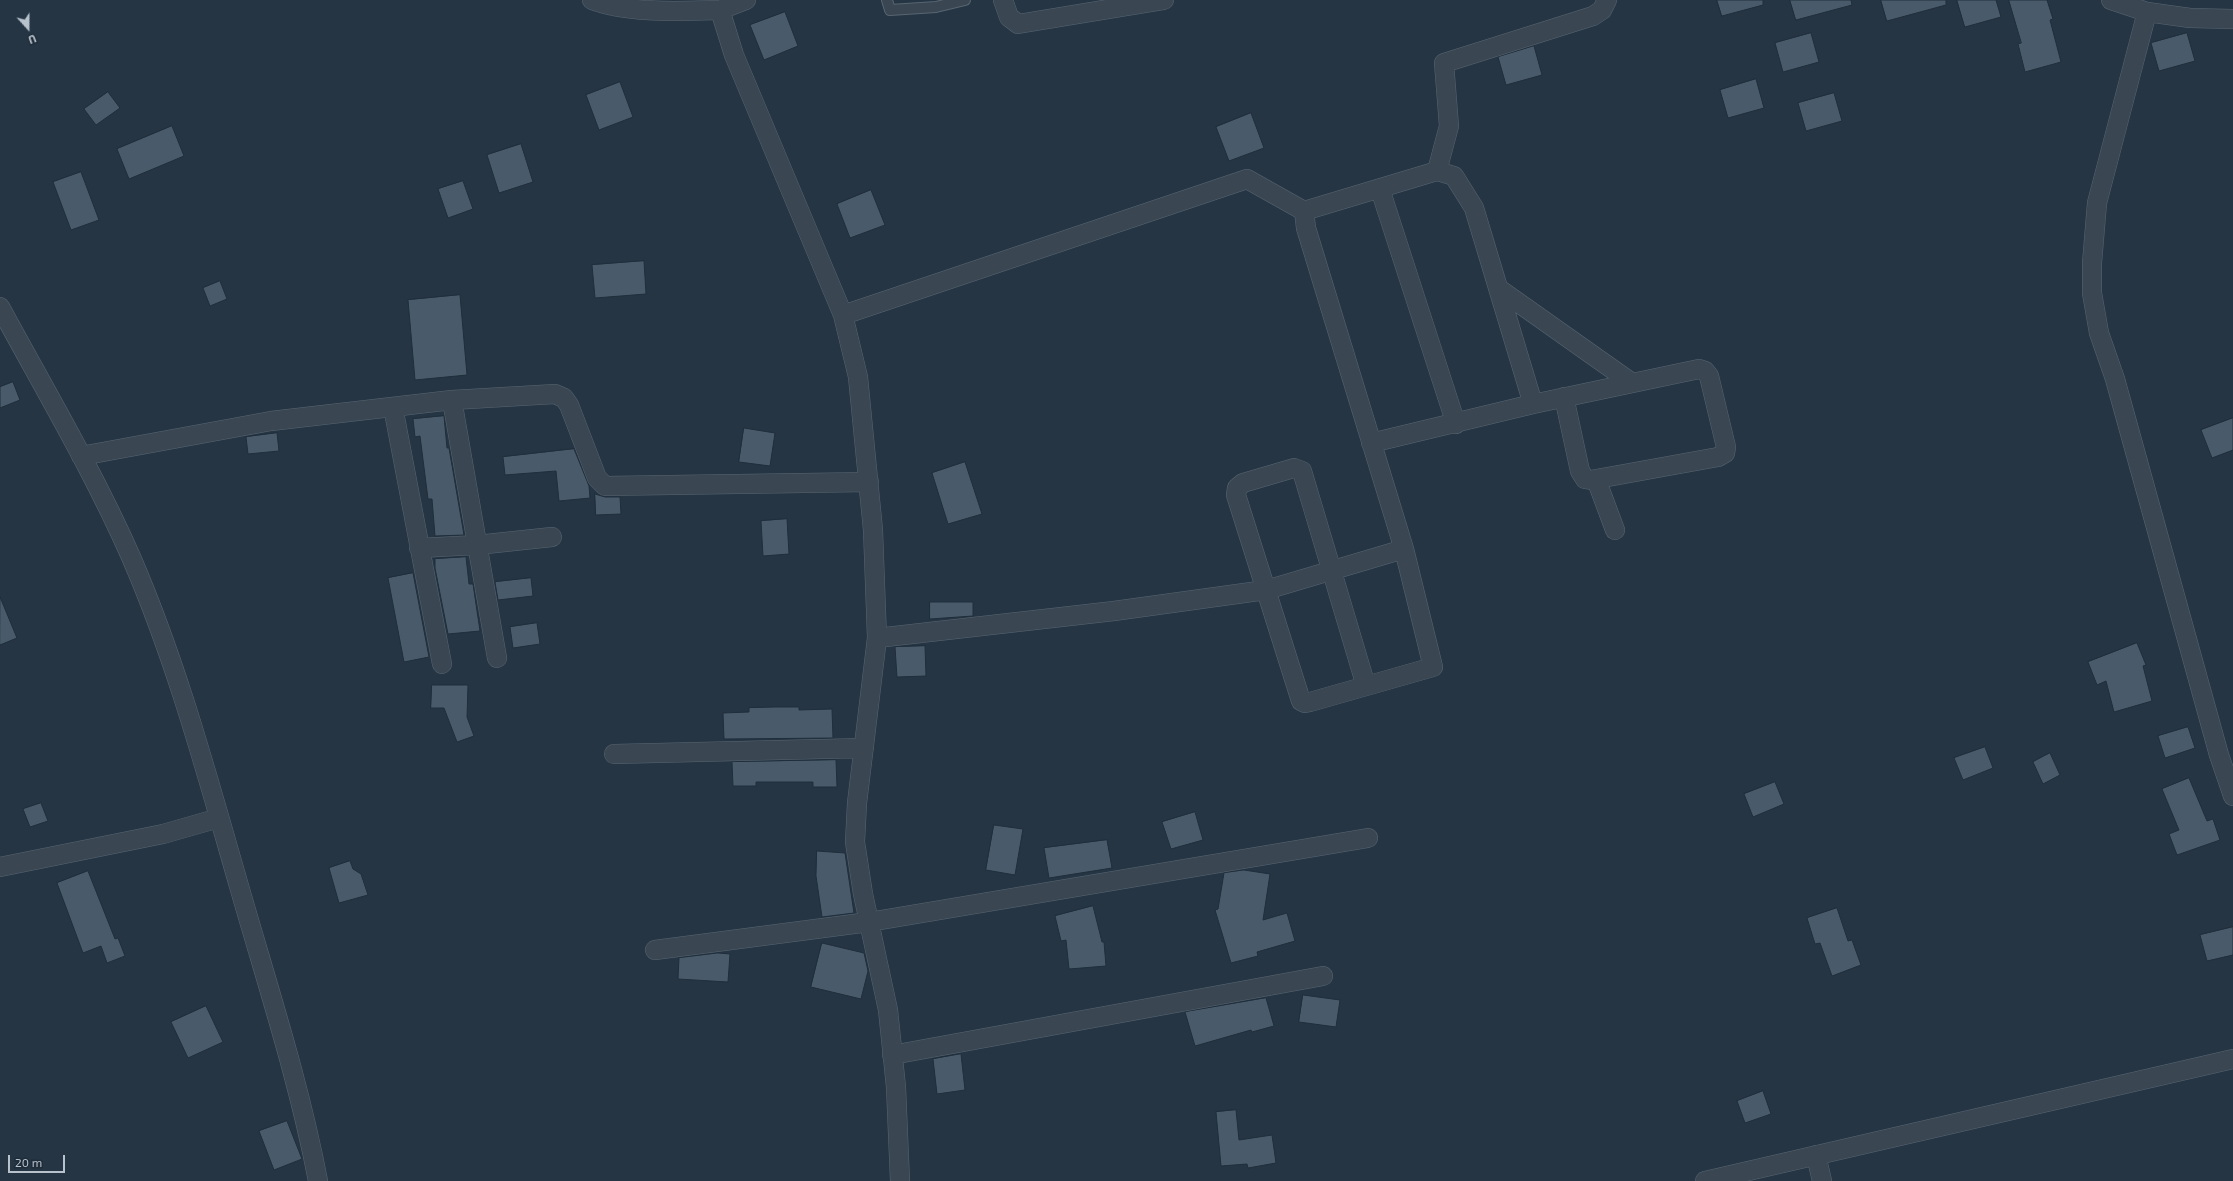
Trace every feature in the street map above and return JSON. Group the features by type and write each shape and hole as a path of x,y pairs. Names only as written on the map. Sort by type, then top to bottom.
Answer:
{"street":[{"path":"592,0 604,5 665,11 720,10 746,0"},
{"path":"1003,0 1009,17 1018,24 1104,4 1164,0"},
{"path":"1437,171 1450,126 1444,62 1593,16 1602,10 1608,0"},
{"path":"2110,0 2147,12 2190,18 2233,19"},
{"path":"720,10 734,54 843,315 858,377 875,558 877,638 857,803 855,842 869,922 888,1010 896,1087 900,1181"},
{"path":"2147,12 2097,203 2092,263 2092,294 2099,333 2115,379 2217,747 2233,796"},
{"path":"843,315 1247,179 1304,211 1437,171 1454,176 1474,208 1533,404"},
{"path":"1380,189 1456,424"},
{"path":"1304,211 1306,228 1404,549 1433,667 1366,686 1305,703 1301,701 1236,495 1237,488 1243,483 1287,470 1298,469 1305,476 1366,686"},
{"path":"1499,289 1632,383"},
{"path":"0,307 81,456 130,555 162,632 219,818 308,1133 318,1181"},
{"path":"1371,444 1533,404 1699,369 1705,371 1709,376 1725,440 1725,453 1718,457 1596,479 1585,479 1580,471 1564,398"},
{"path":"81,456 271,421 452,400 555,394 560,396 569,405 597,478 605,486 868,482"},
{"path":"452,400 497,658"},
{"path":"393,407 442,664"},
{"path":"1596,479 1615,530"},
{"path":"419,548 477,545 552,537"},
{"path":"877,638 1114,611 1266,590 1404,549"},
{"path":"614,754 864,748"},
{"path":"0,867 163,834 219,818"},
{"path":"655,950 869,922 1368,838"},
{"path":"892,1055 1323,976"},
{"path":"1705,1181 1816,1154 2233,1059"},
{"path":"1816,1154 1822,1181"}],"lane":[{"path":"887,0 890,10 936,8 965,0"}],"building":[{"path":"1717,0 1763,0 1763,5 1722,16"},
{"path":"1790,0 1851,0 1852,5 1796,20"},
{"path":"1881,0 1946,0 1946,5 1887,21"},
{"path":"1957,0 1996,0 2001,17 1965,27"},
{"path":"2009,0 2047,0 2053,19 2050,20 2061,62 2025,72 2018,44 2021,43"},
{"path":"785,12 798,46 764,60 750,25"},
{"path":"1811,33 1819,62 1783,72 1775,43"},
{"path":"2187,33 2195,61 2159,71 2151,43"},
{"path":"1534,46 1542,75 1506,85 1498,57"},
{"path":"1756,79 1764,108 1728,118 1720,90"},
{"path":"620,82 633,117 599,130 586,95"},
{"path":"108,92 120,108 96,125 84,109"},
{"path":"1834,93 1842,121 1806,131 1798,103"},
{"path":"1251,113 1264,148 1229,161 1216,127"},
{"path":"172,126 184,156 129,179 117,149"},
{"path":"521,144 533,182 499,193 487,155"},
{"path":"81,172 99,220 71,230 53,182"},
{"path":"463,181 473,209 448,218 438,189"},
{"path":"871,190 885,225 850,238 837,204"},
{"path":"644,261 646,294 595,298 592,265"},
{"path":"220,281 227,299 210,306 203,288"},
{"path":"460,295 467,375 415,380 408,300"},
{"path":"13,382 20,400 0,408 0,387"},
{"path":"444,416 447,448 449,448 464,535 435,536 432,499 428,499 420,436 415,437 413,419"},
{"path":"2233,418 2233,450 2212,458 2201,430"},
{"path":"744,428 775,433 770,466 739,462"},
{"path":"277,433 279,451 248,454 246,437"},
{"path":"574,449 589,486 590,498 559,501 556,471 505,475 503,457"},
{"path":"965,462 982,514 948,524 932,473"},
{"path":"595,494 605,497 620,497 621,514 596,515"},
{"path":"787,519 789,554 763,556 761,521"},
{"path":"466,557 469,584 473,584 480,631 448,634 435,568 435,559"},
{"path":"413,573 429,657 404,662 388,578"},
{"path":"531,578 533,596 498,600 495,582"},
{"path":"0,597 17,638 0,645"},
{"path":"930,602 973,602 973,616 930,619"},
{"path":"537,623 540,644 513,648 510,627"},
{"path":"2137,643 2146,665 2143,666 2152,701 2114,712 2106,681 2097,685 2088,662"},
{"path":"925,646 926,676 897,677 895,647"},
{"path":"432,685 468,685 467,717 474,736 457,742 444,708 431,708"},
{"path":"799,707 799,710 832,709 833,738 724,739 723,713 749,712 749,708"},
{"path":"2188,727 2195,748 2165,758 2158,736"},
{"path":"1985,747 1993,768 1963,780 1954,758"},
{"path":"2050,753 2060,775 2043,784 2033,762"},
{"path":"836,760 837,787 813,787 813,782 756,782 756,786 733,786 732,762"},
{"path":"2189,778 2207,821 2213,819 2220,840 2177,855 2169,834 2179,830 2162,789"},
{"path":"1775,782 1784,804 1753,817 1744,794"},
{"path":"41,803 48,821 30,827 23,809"},
{"path":"1195,812 1203,840 1171,849 1162,822"},
{"path":"994,825 1023,829 1015,875 986,870"},
{"path":"1107,840 1112,868 1049,878 1044,848"},
{"path":"817,851 845,853 854,913 822,917 816,876"},
{"path":"350,861 353,869 361,874 368,895 339,903 329,868"},
{"path":"1244,870 1270,874 1263,920 1287,913 1295,941 1257,952 1258,956 1231,963 1215,910 1218,909 1224,873"},
{"path":"88,871 115,939 118,938 125,956 107,963 101,946 83,953 57,883"},
{"path":"1093,906 1102,942 1104,942 1106,966 1069,969 1066,940 1061,941 1055,916"},
{"path":"1837,908 1848,941 1852,940 1861,965 1832,976 1820,943 1815,944 1807,918"},
{"path":"2233,927 2233,955 2207,961 2200,935"},
{"path":"822,943 864,953 868,971 861,999 811,987"},
{"path":"718,953 730,954 728,982 678,979 679,958"},
{"path":"1303,995 1340,1000 1336,1027 1299,1022"},
{"path":"1266,998 1274,1026 1252,1032 1251,1030 1195,1046 1185,1012"},
{"path":"206,1006 223,1042 188,1058 171,1022"},
{"path":"961,1054 965,1090 937,1094 933,1059"},
{"path":"1763,1091 1771,1114 1745,1123 1737,1101"},
{"path":"1236,1110 1239,1140 1272,1135 1276,1163 1248,1168 1247,1164 1221,1166 1216,1112"},
{"path":"287,1121 302,1159 274,1170 259,1131"}]}
